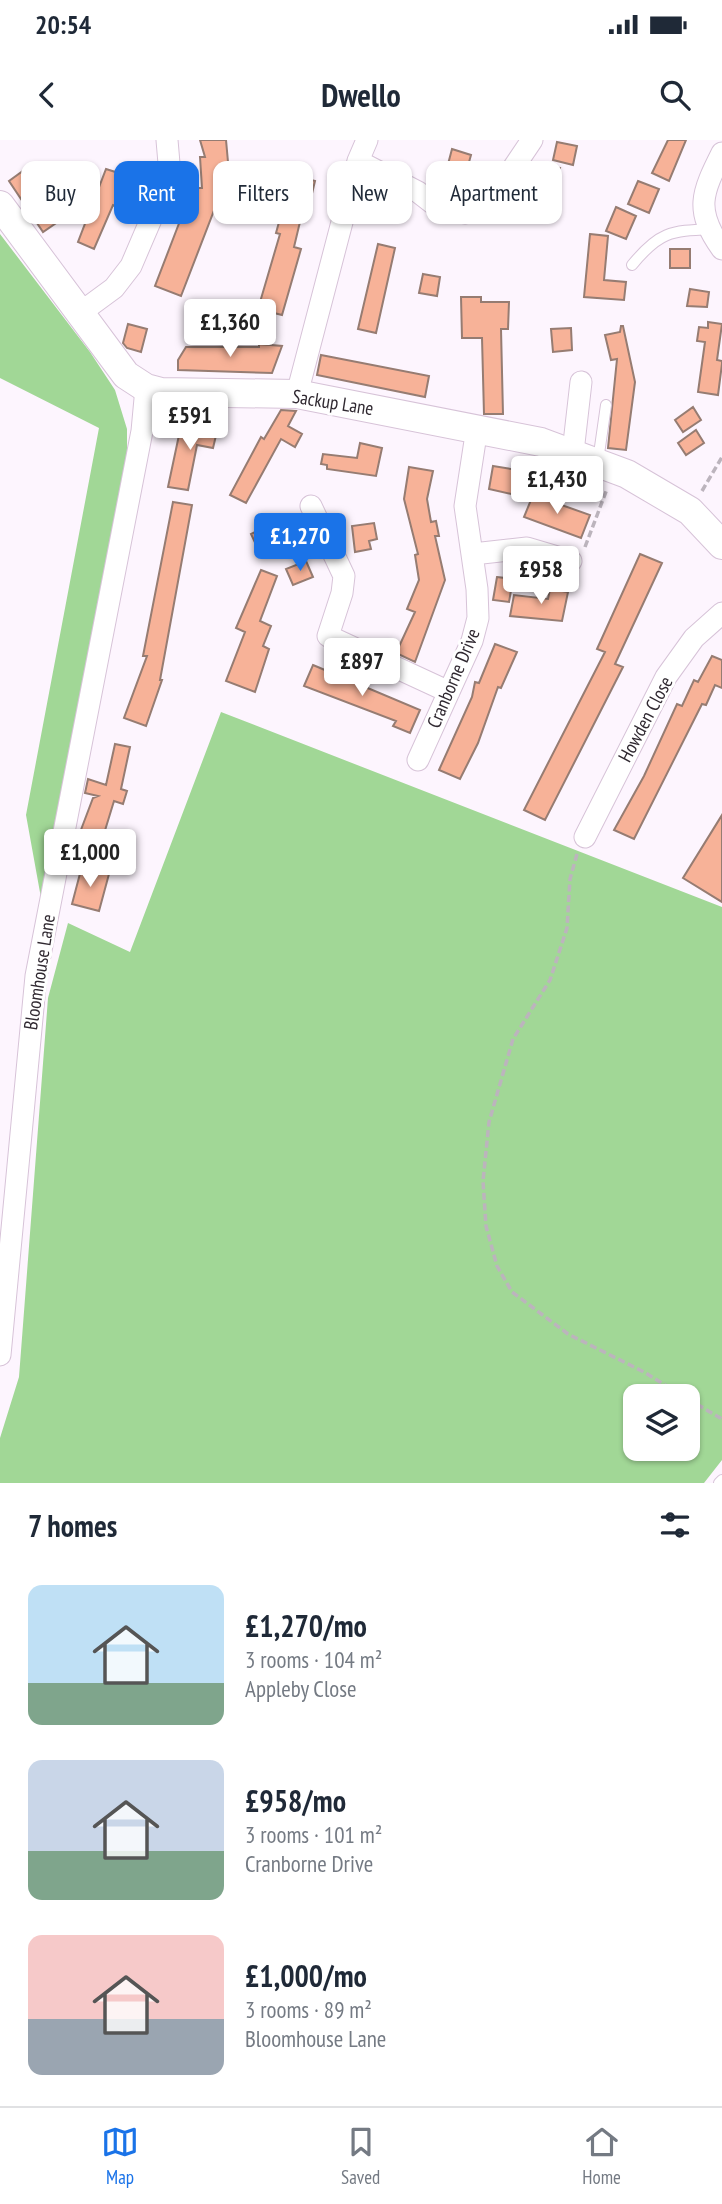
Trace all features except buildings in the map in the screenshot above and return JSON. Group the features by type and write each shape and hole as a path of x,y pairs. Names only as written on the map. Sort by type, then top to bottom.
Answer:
{"street":[{"path":"80,313 114,288 131,265 170,175 167,140"},
{"path":"358,161 367,140"},
{"path":"412,189 440,209 465,213 489,204 532,140"},
{"path":"722,153 705,187 702,212 722,249"},
{"path":"0,205 126,375 146,388"},
{"path":"297,394 342,224"},
{"path":"581,382 595,461"},
{"name":"Sackup Lane","path":"146,388 161,392 297,394 541,442 595,461 690,511 722,545"},
{"name":"Bloomhouse Lane","path":"0,1355 36,976 142,431 146,388"},
{"name":"Cranborne Drive","path":"418,760 472,640 478,618 465,506 477,428"},
{"path":"311,506 344,576 342,593 328,636 449,692"},
{"path":"472,554 527,548 571,561"},
{"name":"Howden Close","path":"585,837 666,677 694,638 722,613"}],"lane":[{"path":"632,265 658,237 674,231 711,229"},
{"path":"595,461 606,405"}],"path":[{"path":"690,511 722,457"},
{"path":"571,561 584,548 595,461"},
{"path":"585,837 570,878 567,928 550,980 513,1039 489,1122 483,1181 486,1226 497,1266 513,1292 568,1334 664,1384"},
{"path":"700,1406 722,1419"}],"green space":[{"path":"0,234 90,352 115,390 127,429 127,457 43,909 26,815 99,428 0,378"},
{"path":"221,712 722,907 722,1460 704,1483 0,1483 0,1438 19,1377 48,998 68,923 130,952"}]}
